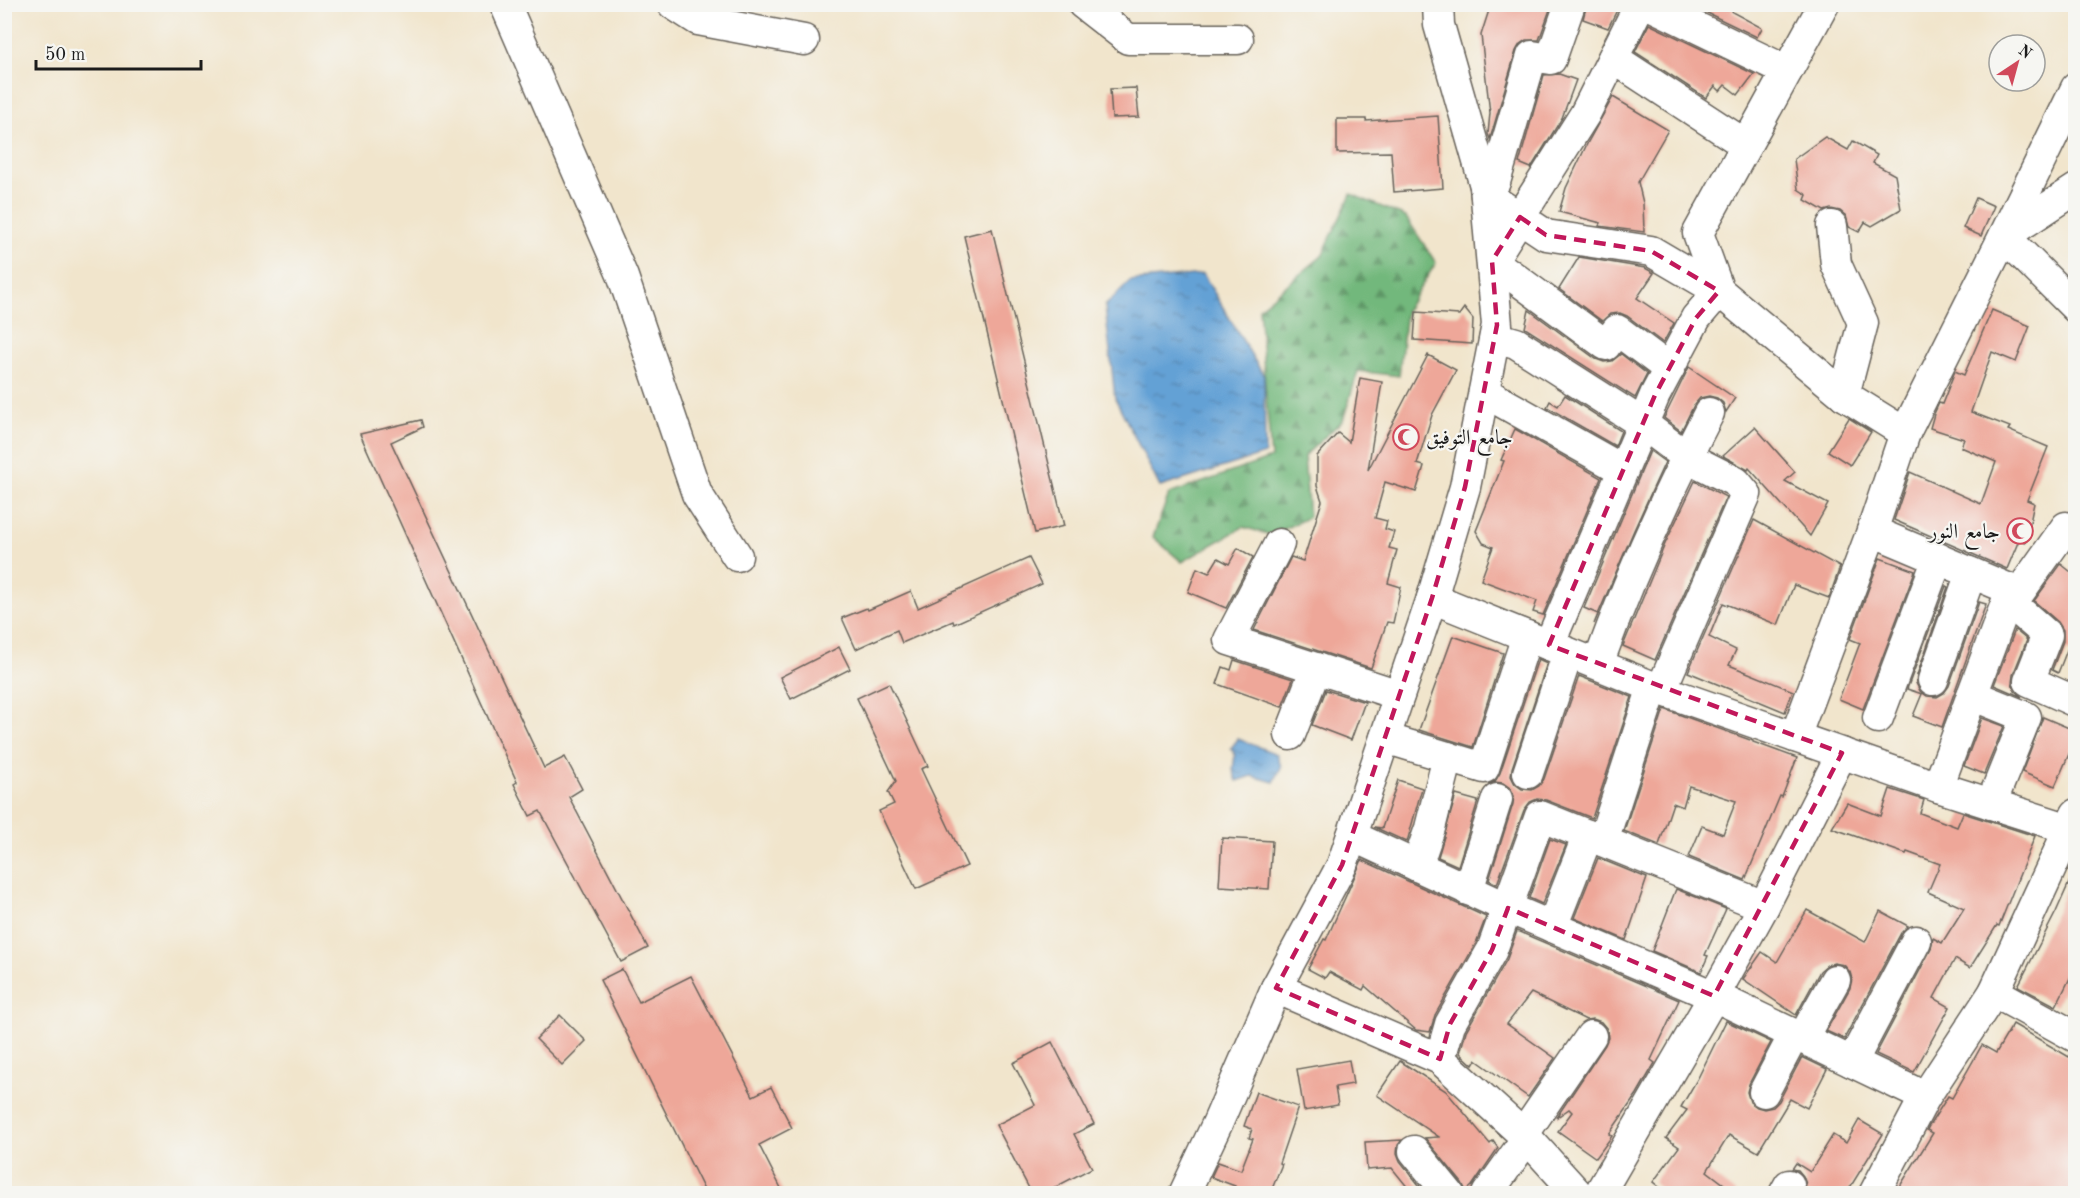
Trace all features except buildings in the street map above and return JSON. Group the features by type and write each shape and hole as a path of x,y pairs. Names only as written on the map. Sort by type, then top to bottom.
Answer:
{"street":[{"path":"505,4 623,277 697,494 737,556"},
{"path":"673,4 698,20 804,40"},
{"path":"1083,4 1128,39 1238,39"},
{"path":"1184,1194 1276,988 1342,865 1432,598 1465,487 1497,325 1486,190 1439,25 1438,4"},
{"path":"1486,190 1495,182 1532,56 1551,59 1570,4"},
{"path":"1492,261 1585,114 1640,4"},
{"path":"1648,4 1787,71"},
{"path":"1719,291 1698,234 1824,4"},
{"path":"1613,58 1746,145"},
{"path":"1795,737 1872,531 1905,433 2076,88"},
{"path":"2004,236 2076,189"},
{"path":"1486,190 1546,236 1651,251 1719,291 1844,395 1905,433"},
{"path":"1832,226 1836,264 1863,323 1844,395"},
{"path":"2004,236 2076,308"},
{"path":"1492,261 1606,345 1617,330 1669,369"},
{"path":"1385,738 1484,768 1548,645 1669,369 1696,318 1719,291"},
{"path":"1495,337 1516,344 1643,424 1687,457 1736,482 1746,494 1657,689 1595,838 1552,927"},
{"path":"1484,392 1623,470"},
{"path":"1598,664 1616,615 1709,413"},
{"path":"2009,595 2019,593 2072,525"},
{"path":"1872,531 1971,573 2009,595 2047,635 2029,681 2076,702"},
{"path":"1279,544 1229,640 1399,695"},
{"path":"1878,718 1938,558"},
{"path":"1933,680 1971,573"},
{"path":"1938,788 2009,595"},
{"path":"1432,598 1657,689 1938,788 2074,825 1994,992 1925,1097 1874,1194"},
{"path":"1528,773 1548,645"},
{"path":"1290,735 1316,668"},
{"path":"1972,695 2026,717 1991,804"},
{"path":"1599,1194 1764,906 1842,753"},
{"path":"1417,866 1430,828 1448,757"},
{"path":"1468,890 1497,799"},
{"path":"1440,1059 1450,1024 1492,950 1540,816 1764,906"},
{"path":"1352,836 1508,908 1714,996 1925,1097"},
{"path":"1852,1062 1916,941"},
{"path":"1764,1092 1835,980"},
{"path":"1276,988 1440,1059 1525,1136 1578,1194"},
{"path":"1994,992 2076,1037"},
{"path":"1487,1194 1590,1036"},
{"path":"1414,1151 1449,1194"}],"highlighted area":[{"path":"1520,217 1546,235 1651,251 1719,291 1696,318 1655,395 1549,645 1842,753 1714,996 1508,908 1492,950 1450,1024 1440,1059 1276,988 1342,865 1432,598 1465,487 1497,325 1492,261"}],"green space":[{"path":"1351,194 1406,217 1436,263 1406,310 1399,376 1358,371 1343,420 1304,456 1309,517 1271,535 1243,527 1182,562 1153,537 1169,494 1271,458 1259,308 1322,256"}],"water":[{"path":"1203,274 1264,376 1265,454 1160,487 1115,398 1105,306 1130,281"},
{"path":"1238,739 1277,754 1281,767 1274,782 1252,776 1237,781 1233,770 1235,755 1231,748"}],"place":[{"name":"جامع التوفيق","path":"1406,437"},
{"name":"جامع النور","path":"2020,531"}]}
